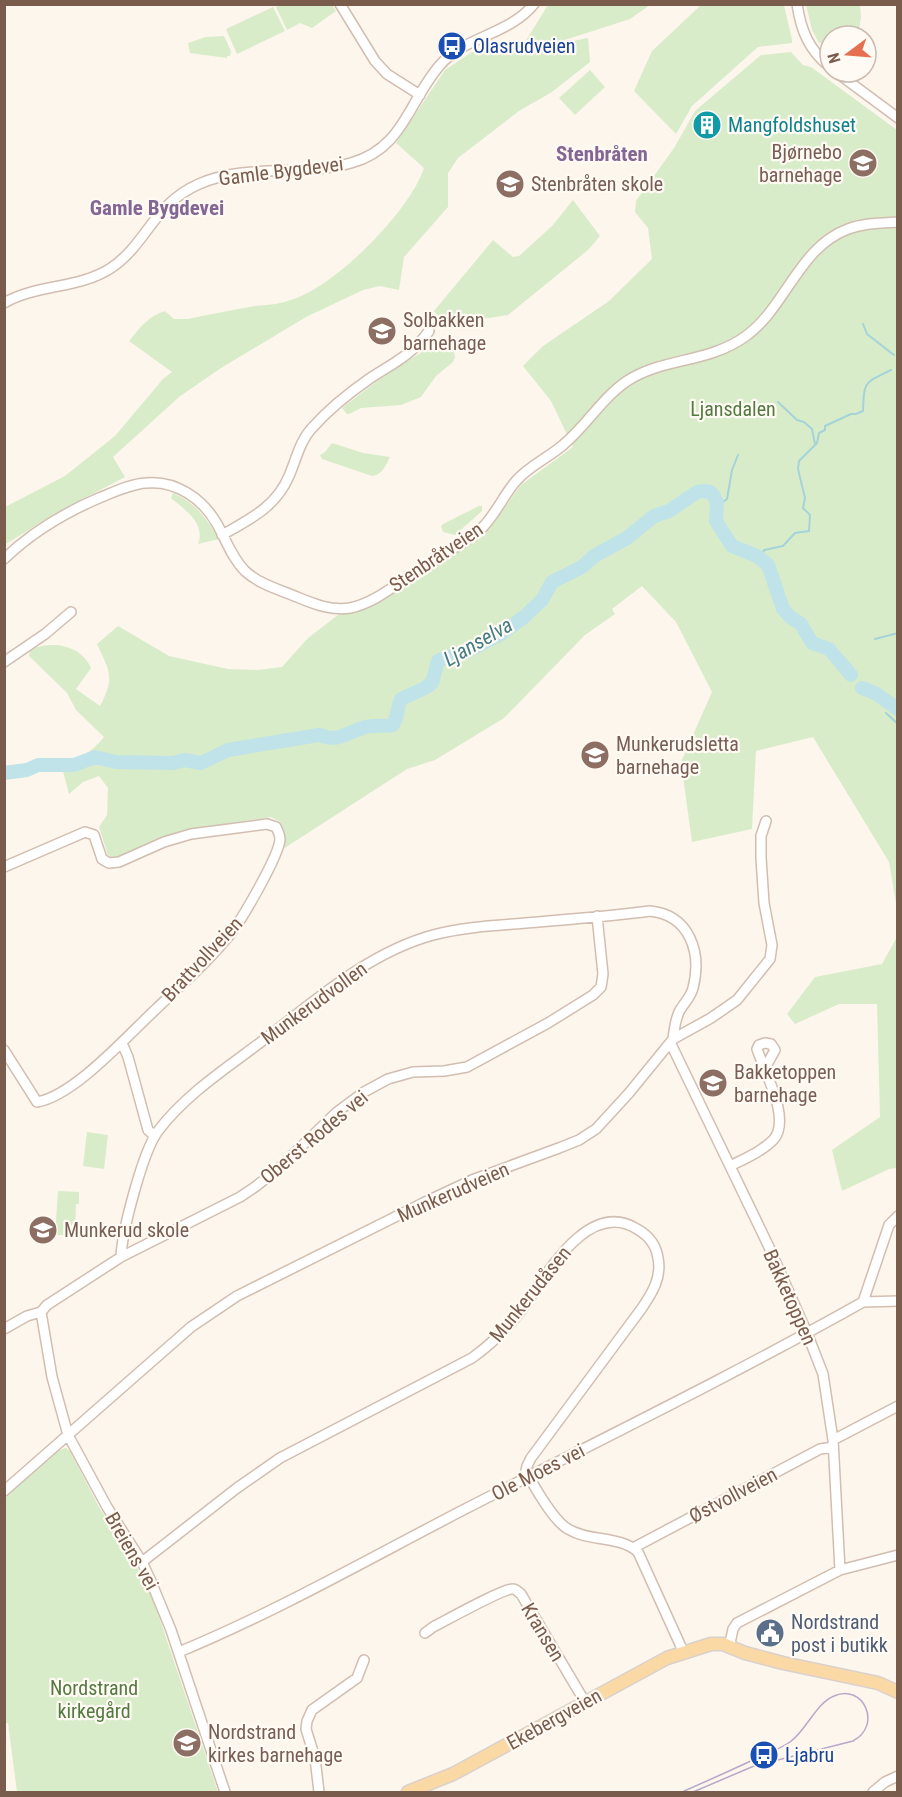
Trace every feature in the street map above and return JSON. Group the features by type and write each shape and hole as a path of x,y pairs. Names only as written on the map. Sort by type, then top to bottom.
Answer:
{"main road":[{"name":"Ekebergveien","path":"408,1792 453,1774 682,1651 700,1648 717,1650 729,1648 793,1665 878,1683 897,1692"}],"street":[{"path":"340,4 375,61 393,78 420,95"},
{"name":"Gamle Bygdevei","path":"4,303 28,293 86,280 111,268 130,250 167,204 185,191 206,181 235,175 349,164 366,157 384,146 397,133 440,65 452,54 516,21 534,4"},
{"path":"797,4 800,22 808,43 818,57"},
{"path":"852,84 897,118"},
{"name":"Stenbråtveien","path":"4,560 33,534 64,515 121,489 148,482 172,486 187,492 205,507 241,567 252,577 330,608 349,608 367,602 478,532 491,519 521,475 563,445 612,393 627,381 658,367 709,355 740,340 768,316 810,257 829,240 857,226 897,222"},
{"path":"222,535 272,504 283,489 303,442 312,428 356,389 412,351 429,331"},
{"path":"4,662 45,634 71,612"},
{"name":"Munkerudveien","path":"4,1491 191,1327 247,1290 332,1250 432,1198 472,1180 559,1148 588,1135 601,1124 672,1042 737,1000 771,957 772,945 764,903 760,836 766,821"},
{"name":"Brattvollveien","path":"4,867 82,833 94,835 102,859 112,864 164,842 190,834 267,824 276,827 280,842 247,910 231,933 122,1043 82,1078 45,1100 37,1102 4,1050"},
{"name":"Munkerudvollen","path":"122,1257 123,1236 130,1210 155,1136 187,1101 216,1075 339,982 375,959 414,942 435,934 597,916 657,912 676,918 685,928 692,942 693,986 679,1012 672,1042"},
{"name":"Oberst Rodes vei","path":"4,1329 41,1312 47,1305 122,1257 240,1197 279,1168 337,1112 364,1092 388,1079 414,1072 444,1071 467,1067 548,1023 593,995 601,987 603,974 597,916"},
{"name":"Bakketoppen","path":"672,1042 807,1333 823,1374 833,1444 840,1570"},
{"path":"122,1043 148,1130 155,1136"},
{"path":"730,1166 765,1146 778,1131 777,1104 765,1068"},
{"path":"863,1302 886,1231 897,1216"},
{"name":"Munkerudåsen","path":"142,1562 241,1485 280,1458 472,1358 505,1330 572,1243 603,1224 627,1224 645,1234 656,1252 659,1260 656,1284 642,1308 531,1458 526,1466 526,1478"},
{"name":"Ole Moes vei","path":"179,1652 265,1614 863,1302 897,1301"},
{"name":"Breiens vei","path":"41,1312 52,1377 68,1435 107,1507 142,1562 179,1652 225,1792"},
{"name":"Østvollveien","path":"633,1548 833,1444 897,1406"},
{"path":"526,1478 565,1528 627,1544 638,1552 682,1651"},
{"path":"729,1648 733,1629 737,1623 840,1570 897,1555"},
{"name":"Kransen","path":"425,1634 433,1627 492,1597 510,1589 516,1590 521,1594 585,1702"},
{"path":"319,1792 315,1758 306,1729 309,1715 312,1710 357,1678 364,1660"},
{"path":"873,1792 897,1776"}],"green space":[{"path":"280,5 332,5 336,11 312,28 300,23 287,30 276,7"},
{"path":"548,5 650,5 630,19 543,47 588,38 590,62 552,92 519,111 458,158 448,173 448,207 404,257 399,290 380,286 363,290 306,317 221,368 179,397 113,457 125,477 56,513 6,544 5,507 65,476 115,436 163,379 172,372 129,341 145,323 165,311 174,319 188,319 291,300 309,292 349,264 404,205 416,185 424,168 396,143 445,70 472,52 520,50"},
{"path":"701,5 784,5 792,43 758,47 692,106 676,134 634,91 652,51"},
{"path":"806,5 860,5 860,24 818,24 818,41 812,30"},
{"path":"273,7 285,31 237,54 226,29"},
{"path":"224,36 231,51 227,58 190,53 188,43 206,37"},
{"name":"Ljansdalen","path":"791,52 803,65 818,72 818,84 834,84 897,130 897,909 889,862 813,737 756,751 752,829 692,842 681,762 712,692 676,622 642,586 612,609 615,614 585,635 504,718 435,760 407,769 280,851 284,830 279,821 271,817 200,828 115,859 108,855 99,827 107,815 108,788 99,776 83,782 69,794 60,760 74,759 85,754 104,737 76,710 67,693 29,656 30,650 56,645 80,654 91,668 76,689 100,706 108,688 109,675 97,644 118,626 169,656 228,669 258,670 282,667 308,638 338,615 357,609 410,581 488,530 521,485 573,447 551,401 523,366 543,346 609,301 652,259 648,228 635,212 636,201 674,148 695,111 761,55"},
{"path":"590,70 605,87 575,115 559,98"},
{"path":"573,200 600,236 588,250 508,315 444,325 434,311 493,240 513,257 519,256 552,226"},
{"path":"438,342 446,344 454,352 455,357 453,362 436,376 421,397 401,405 361,408 349,414 342,408 381,378"},
{"path":"332,443 363,453 390,457 381,472 372,476 322,459 320,455"},
{"path":"173,493 188,501 200,512 219,539 198,544 200,536 197,523 171,498"},
{"path":"482,506 482,511 455,535 443,532 441,526 443,524"},
{"path":"897,937 897,1168 889,1169 842,1191 832,1150 880,1117 877,1004 839,1004 795,1024 787,1014 815,977 882,964"},
{"path":"87,1132 108,1135 104,1169 83,1166"},
{"path":"58,1191 79,1192 79,1204 76,1204 75,1235 55,1235"},
{"name":"Nordstrand kirkegård","path":"66,1448 70,1451 99,1507 135,1564 153,1599 218,1792 17,1792 8,1723 4,1723 4,1496 56,1451"}],"waterway":[{"path":"863,324 867,334 894,355"},
{"path":"761,559 764,550 783,546 795,533 809,531 810,515 803,508 805,498 798,469 799,461 817,443 819,433 825,430 825,426 863,411 867,384 891,370"},
{"path":"778,402 797,420 804,422 812,429 815,444"},
{"path":"717,506 727,499 732,470 738,455"},
{"name":"Ljanselva","path":"4,773 27,770 38,765 74,765 95,757 116,762 173,763 184,760 201,763 228,750 319,735 332,738 366,727 393,725 401,699 432,683 438,661 466,652 501,634 542,600 552,582 582,567 594,556 627,538 654,516 669,511 697,492 704,491 714,496 717,503 716,521 732,546 757,556 768,565 783,609 801,624 812,643 829,649 851,675"},
{"path":"875,639 898,633"},
{"name":"Ljanselva","path":"862,688 875,693 898,709"},
{"path":"886,713 898,724"}],"tram line":[{"path":"682,1792 786,1744 796,1737 822,1705 834,1696 853,1695 861,1700 866,1708 867,1725 862,1734 853,1741 754,1766 693,1792"}],"place":[{"name":"Olasrudveien","path":"452,46"},
{"name":"Mangfoldshuset","path":"707,125"},
{"name":"Bjørnebo barnehage","path":"863,163"},
{"name":"Stenbråten skole","path":"510,184"},
{"name":"Solbakken barnehage","path":"382,331"},
{"name":"Munkerudsletta barnehage","path":"595,755"},
{"name":"Bakketoppen barnehage","path":"713,1083"},
{"name":"Munkerud skole","path":"43,1230"},
{"name":"Nordstrand post i butikk","path":"770,1633"},
{"name":"Nordstrand kirkes barnehage","path":"187,1743"},
{"name":"Ljabru","path":"764,1755"}],"district":[{"name":"Stenbråten","path":"602,154"},
{"name":"Gamle Bygdevei","path":"157,208"}]}
